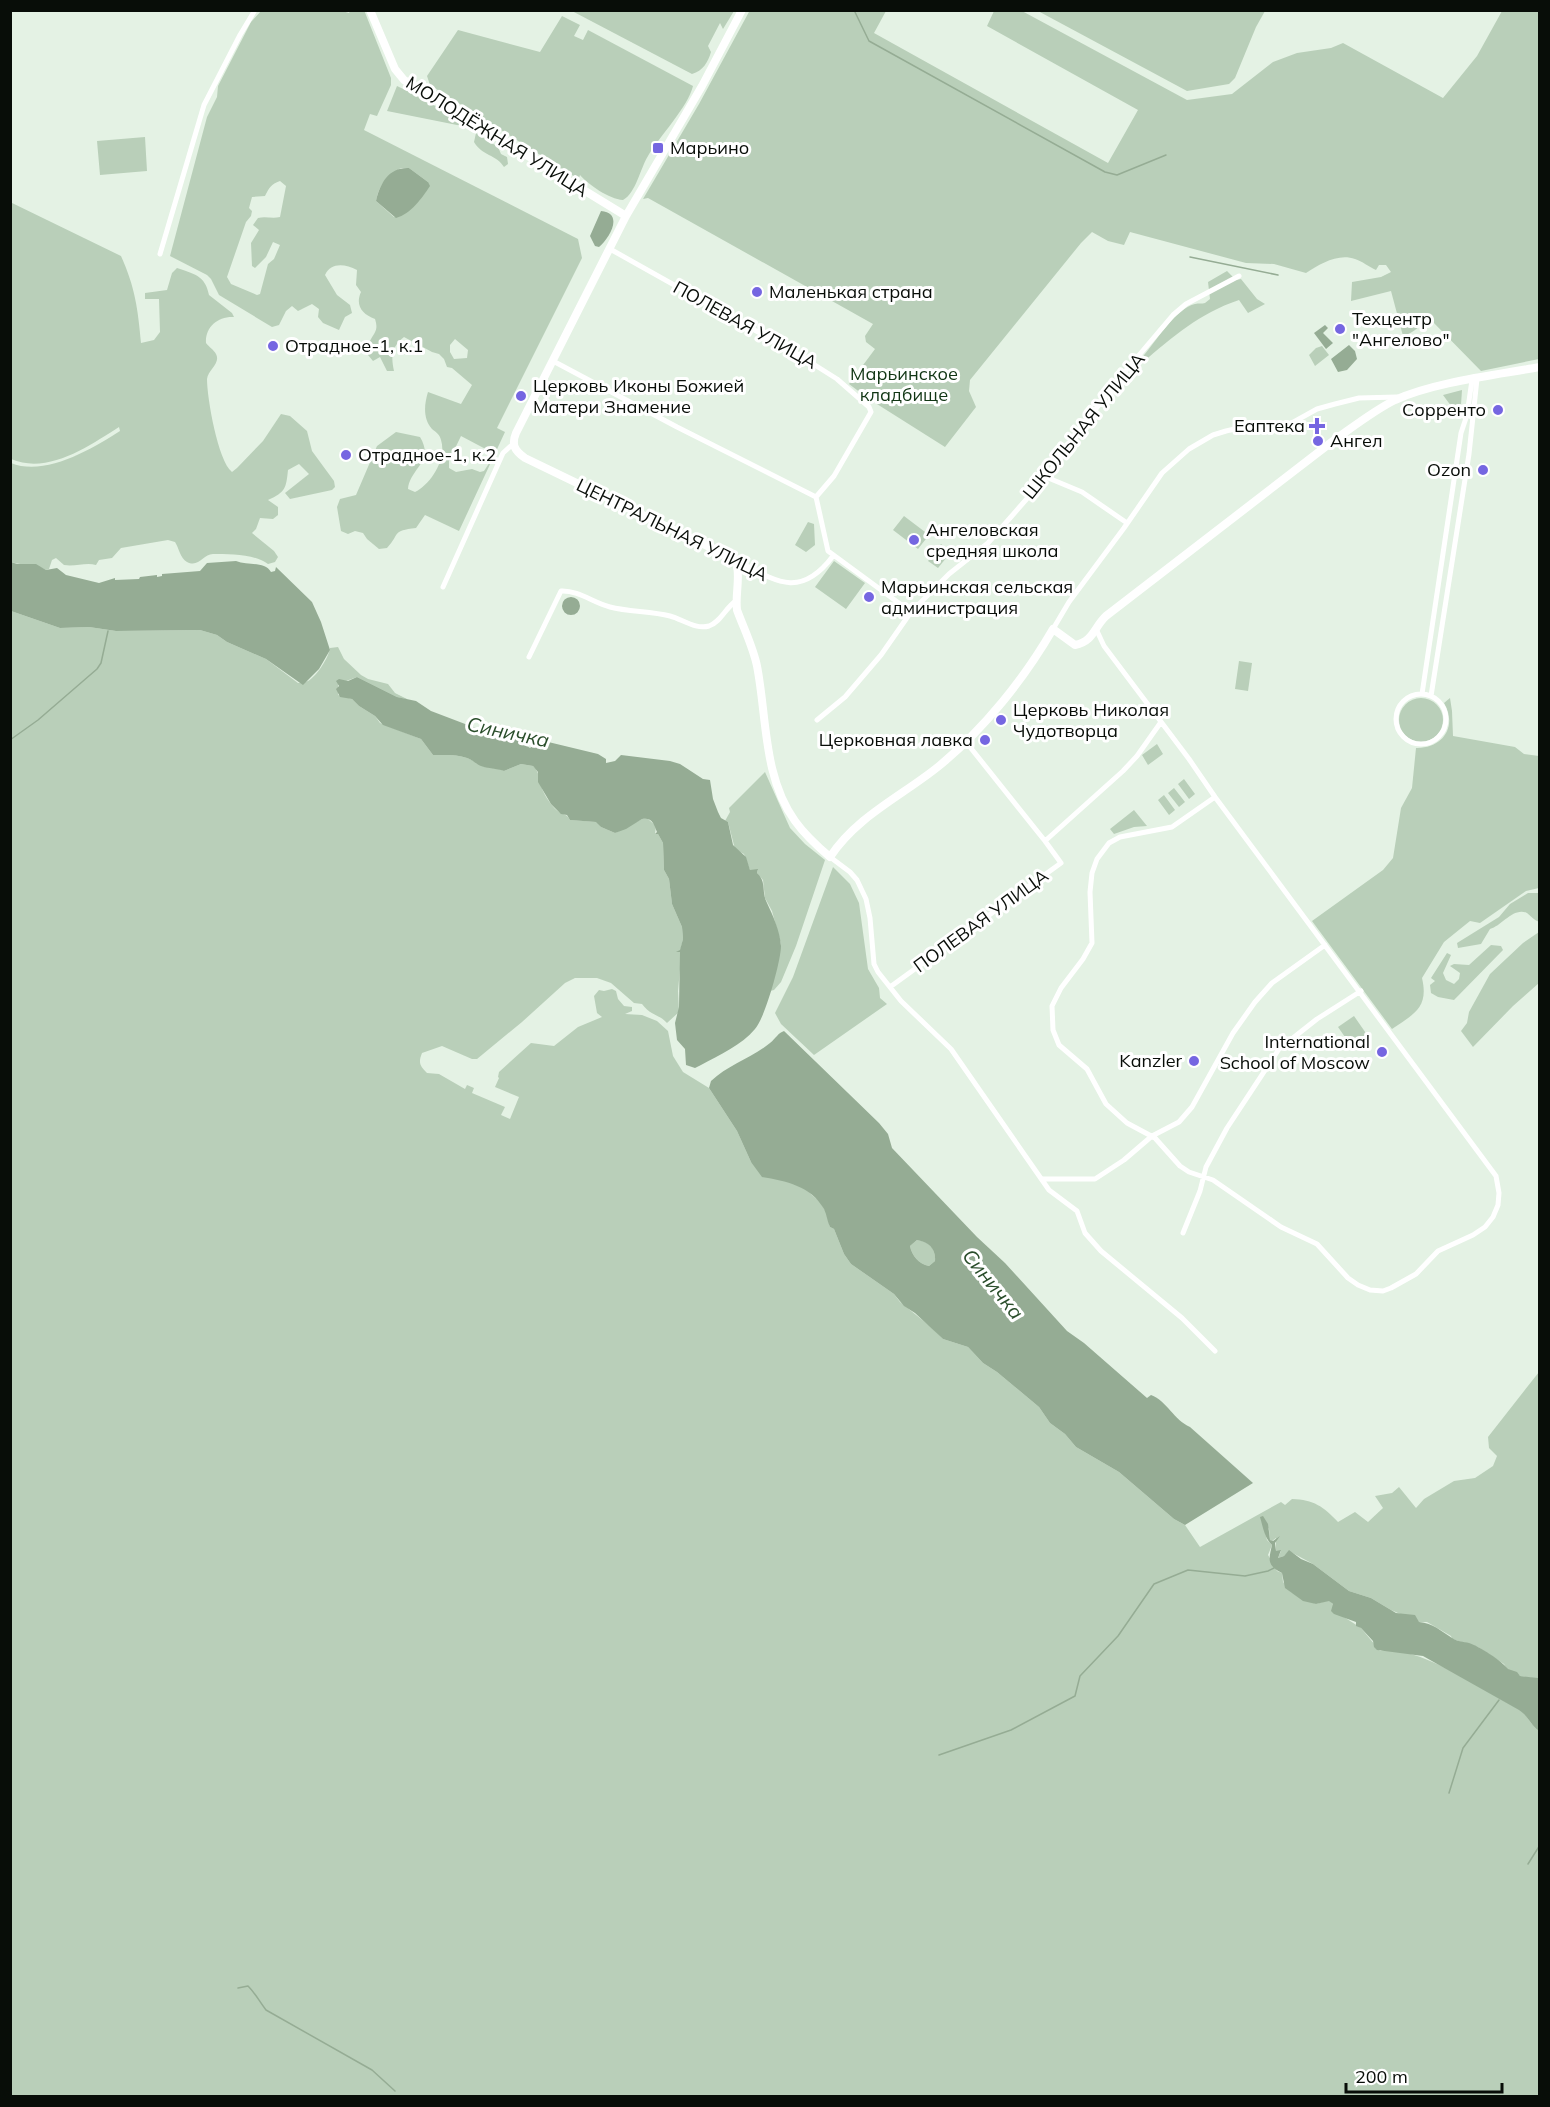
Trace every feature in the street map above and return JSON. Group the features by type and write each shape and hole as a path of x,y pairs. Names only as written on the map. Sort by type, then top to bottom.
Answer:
{"street":[{"path":"160,254 204,105 255,10"},
{"name":"МОЛОДЁЖНАЯ УЛИЦА","path":"370,10 395,69 404,80 626,216"},
{"path":"443,586 503,453 513,444 516,433 626,216 702,86 742,10"},
{"name":"ПОЛЕВАЯ УЛИЦА","path":"609,249 824,370 867,404 871,412 834,476 816,498"},
{"name":"ШКОЛЬНАЯ УЛИЦА","path":"816,720 851,690 881,655 911,612 949,574 988,543 1046,477 1112,387 1173,315 1186,304 1239,276"},
{"path":"553,361 816,498 828,551 911,612"},
{"path":"1053,629 1078,645 1097,631 1106,616 1310,459 1368,416 1401,398 1475,379 1539,367"},
{"path":"1422,694 1461,433 1475,379"},
{"path":"1431,696 1470,454 1475,379"},
{"path":"830,857 854,828 938,767 966,742 1037,655 1069,602 1169,465 1189,449 1213,435 1239,428 1290,424 1325,406 1359,398 1401,398"},
{"name":"ЦЕНТРАЛЬНАЯ УЛИЦА","path":"513,444 519,454 525,458 772,579 787,584 798,582 817,573 834,556"},
{"path":"1046,477 1082,492 1127,524"},
{"path":"736,560 739,578 737,610 756,663 768,748 779,789 793,820 812,841 850,872 862,889 870,918 874,964 878,972 901,1000 951,1049 1049,1190 1077,1211 1085,1233 1101,1251 1182,1318 1215,1351"},
{"path":"529,657 561,591 575,593 610,607 671,616 700,627 715,623 736,601"},
{"path":"1097,631 1104,646 1494,1171 1498,1180 1499,1200 1490,1222 1473,1235 1438,1251 1412,1277 1386,1290 1376,1292 1353,1282 1317,1244 1281,1227 1213,1180 1189,1172 1180,1166 1152,1136 1127,1122 1106,1104 1087,1069 1059,1045 1053,1030 1052,1006 1061,988 1092,943 1090,892 1092,873 1097,859 1109,843 1120,837 1172,827 1215,797"},
{"path":"1422,694 1431,696 1440,702 1444,709 1446,726 1437,739 1422,745 1413,744 1400,734 1395,718 1401,703 1407,698 1422,694"},
{"name":"ПОЛЕВАЯ УЛИЦА","path":"890,987 1061,863 1045,841 1123,771 1137,756 1161,722"},
{"path":"966,742 1045,841"},
{"path":"1043,1179 1095,1179 1124,1160 1152,1136 1174,1126 1192,1107 1233,1032 1267,988 1326,945"},
{"path":"1183,1233 1200,1191 1206,1167 1227,1128 1279,1049 1317,1019 1360,991"}],"green space":[{"path":"339,10 349,13 364,10 391,78 391,85 377,116 370,114 364,130 578,239 582,258 497,428 505,432 495,454 461,436 449,461 449,468 456,472 472,469 480,472 484,471 494,455 459,531 425,515 416,528 403,530 397,534 387,548 379,549 363,533 355,531 348,534 341,531 337,507 340,499 356,495 377,446 396,432 420,437 424,446 423,459 408,489 415,492 427,483 440,463 442,455 440,437 429,425 426,416 428,392 461,404 472,385 452,368 447,367 439,354 404,337 393,352 394,371 387,371 380,357 373,361 368,355 369,342 376,330 376,322 363,312 359,305 361,292 356,285 357,270 339,265 331,268 325,275 337,295 350,305 352,313 345,317 339,330 323,323 318,317 319,309 312,304 298,311 292,306 286,311 279,325 272,327 219,295 207,275 170,256 207,117 217,97 218,86 251,22 261,11","holes":["401,168 409,168 428,182 416,204 406,212 394,217 376,201 388,177","280,181 286,186 280,217 258,218 253,225 259,230 251,243 252,266 255,268 266,257 273,242 280,245 274,259 268,264 260,294 257,295 231,284 227,277 246,222 251,216 252,211 249,208 252,197 265,196","455,339 468,350 467,358 454,359 450,352 450,345"]},
{"name":"Марьинское кладбище","path":"750,10 886,11 874,33 1108,163 1138,110 987,26 994,11 1022,11 1187,100 1232,94 1273,62 1297,53 1331,48 1343,43 1443,98 1477,56 1502,11 1539,11 1539,359 1481,371 1431,320 1403,336 1391,291 1351,301 1352,282 1381,277 1391,272 1386,265 1379,265 1376,270 1358,260 1342,257 1323,263 1306,273 1274,264 1246,263 1130,232 1124,245 1108,241 1092,232 970,380 969,391 976,407 945,447 849,384 875,349 866,342 865,336 873,324 648,198 643,199 699,104"},
{"path":"572,11 734,11 723,29 720,23 708,46 711,52 707,63 692,74"},
{"path":"1038,11 1265,11 1235,78 1229,84 1187,91"},
{"path":"562,16 580,25 574,36 583,40 588,30 693,86 685,103 648,156 635,186 623,200 600,191 580,175 579,178 575,177 430,85 427,76 458,30 540,52"},
{"path":"397,86 426,100 467,127 387,111"},
{"path":"476,133 498,147 501,154 507,157 508,164 504,167 477,146 474,142"},
{"path":"145,137 147,171 100,175 97,141"},
{"path":"10,202 121,256 135,298 141,343 154,340 160,332 159,299 145,299 145,293 167,290 172,273 177,268 202,279 209,295 232,313 234,317 223,318 210,327 206,337 206,343 217,357 207,379 214,428 227,466 232,472 237,468 263,441 281,414 290,416 307,431 312,451 334,481 335,487 332,490 290,499 285,493 309,474 299,464 288,470 284,489 268,500 278,507 278,515 273,519 260,518 252,533 274,551 278,557 275,562 268,564 249,556 213,554 191,563 183,558 175,542 168,540 121,548 112,558 99,560 96,565 64,565 56,558 46,570 37,566 11,562 11,463 24,466 53,464 82,453 120,431 119,427 81,450 54,461 25,463 11,459"},
{"path":"1227,271 1236,280 1241,279 1257,299 1265,304 1248,313 1239,300 1211,312 1187,327 1142,363 1141,359 1173,319 1188,307 1205,303 1210,299 1208,282"},
{"path":"1322,346 1329,355 1315,366 1309,355"},
{"path":"1462,390 1461,405 1465,406 1464,410 1460,409 1459,415 1443,395"},
{"path":"904,516 929,535 918,549 893,530"},
{"path":"808,522 814,524 815,545 806,552 795,545"},
{"path":"941,544 951,552 938,568 928,561"},
{"path":"834,561 865,583 846,609 815,587"},
{"path":"11,611 60,628 89,627 116,631 200,630 217,635 227,642 266,659 298,683 311,679 322,666 330,648 338,647 344,659 361,675 388,684 395,693 409,700 397,697 357,677 338,684 338,695 352,699 375,716 380,723 421,739 433,755 463,757 485,767 504,771 521,764 533,766 548,801 570,820 597,822 601,827 615,833 642,819 648,819 656,826 655,834 658,834 663,843 664,870 669,879 672,904 682,927 679,1012 667,1023 642,1004 634,1003 611,983 597,978 575,978 565,983 477,1059 442,1046 422,1053 420,1064 423,1068 427,1073 439,1074 465,1089 467,1085 474,1088 472,1093 505,1107 501,1115 510,1119 519,1097 495,1087 499,1072 531,1043 554,1046 578,1027 602,1017 597,1013 594,996 599,990 616,991 618,999 624,1006 632,1007 632,1011 625,1014 642,1015 657,1021 668,1031 673,1056 683,1072 709,1088 737,1131 751,1162 804,1188 820,1202 826,1212 830,1227 834,1229 844,1254 851,1264 894,1294 900,1302 943,1339 968,1347 983,1363 1039,1407 1050,1423 1065,1434 1076,1447 1119,1472 1174,1519 1185,1525 1200,1547 1281,1502 1285,1505 1292,1499 1318,1505 1338,1522 1355,1512 1368,1522 1383,1508 1375,1496 1392,1493 1399,1487 1416,1508 1424,1499 1454,1481 1475,1478 1493,1466 1497,1456 1489,1448 1488,1437 1539,1372 1539,1679 1520,1676 1478,1647 1452,1639 1451,1636 1427,1622 1419,1622 1371,1598 1349,1591 1313,1564 1289,1551 1278,1558 1281,1551 1276,1552 1276,1538 1270,1540 1269,1529 1261,1517 1267,1540 1272,1545 1268,1555 1277,1571 1282,1573 1283,1582 1291,1592 1316,1604 1329,1600 1344,1617 1361,1628 1380,1651 1397,1651 1415,1655 1451,1671 1519,1709 1539,1731 1539,2096 11,2096"},
{"path":"1239,661 1252,663 1248,691 1235,689"},
{"path":"1421,698 1437,704 1443,720 1437,736 1421,742 1405,736 1399,720 1405,704"},
{"path":"1450,698 1453,736 1515,747 1524,754 1539,756 1539,888 1526,891 1480,923 1470,921 1444,942 1422,978 1423,997 1418,1009 1392,1029 1312,921 1383,870 1393,858 1401,808 1412,788 1416,748 1433,745 1445,735 1449,720 1444,703"},
{"path":"1157,744 1163,754 1148,765 1142,755"},
{"path":"765,772 790,828 825,860 796,946 781,982 770,991 781,944 772,911 765,898 763,880 757,873 758,870 750,870 744,854 735,849 728,822 725,821 730,812 729,808"},
{"path":"1184,779 1195,794 1189,799 1178,784"},
{"path":"1174,788 1185,802 1179,807 1168,793"},
{"path":"1164,795 1175,810 1169,815 1158,800"},
{"path":"1134,810 1147,826 1134,827 1114,834 1110,829"},
{"path":"833,867 850,884 859,903 868,969 879,988 880,998 887,1004 814,1055 781,1024 775,1013 793,977"},
{"path":"1528,893 1539,893 1539,922 1527,913 1517,913 1490,929 1481,944 1458,948 1457,943 1499,917 1510,904"},
{"path":"1539,932 1539,983 1473,1047 1461,1031 1490,974 1523,943"},
{"path":"1491,945 1501,946 1503,950 1454,1000 1431,993 1430,985 1435,981 1431,978 1447,953 1451,955 1443,973 1446,980 1454,984 1459,979 1460,973 1450,966 1469,965"},
{"path":"1354,1016 1370,1039 1354,1050 1338,1027"},
{"path":"917,1240 925,1242 933,1249 935,1261 929,1266 919,1261 912,1253 910,1246"}],"water":[{"path":"409,168 430,186 411,209 396,218 376,201 386,177 396,170"},
{"path":"601,211 612,216 613,226 599,247 595,246 590,236"},
{"path":"1325,325 1328,328 1323,333 1333,343 1326,349 1314,333"},
{"path":"1349,345 1355,351 1357,359 1347,370 1338,372 1331,359"},
{"path":"236,561 265,566 271,572 275,571 276,567 312,602 330,650 319,669 303,685 266,659 227,642 217,635 200,630 116,631 89,627 60,628 11,611 11,562 36,564 46,570 57,568 66,575 99,583 115,578 115,580 139,579 140,577 162,576 162,574 200,571 207,563"},
{"path":"571,597 577,600 580,606 577,612 571,615 565,612 562,606 565,600"},
{"path":"357,677 397,697 416,701 431,711 494,735 524,733 527,746 530,748 540,740 598,754 606,759 606,763 615,761 621,755 670,761 680,764 703,779 710,780 713,799 721,818 728,822 733,845 746,857 750,870 758,869 757,873 762,880 765,899 776,924 781,946 772,989 759,1023 750,1035 737,1045 695,1068 686,1065 685,1049 677,1040 675,1023 679,1007 680,952 676,952 680,950 683,939 682,927 672,904 669,879 664,870 663,843 658,834 655,834 657,832 650,820 642,819 615,833 601,827 596,822 570,820 567,815 561,814 551,804 538,782 538,772 533,766 521,764 504,771 481,766 463,757 433,755 421,739 383,725 352,699 340,697 336,689 339,686 336,681 339,679 348,681"},
{"name":"Синичка","path":"784,1031 879,1123 888,1134 892,1148 1005,1263 1067,1331 1147,1398 1151,1395 1162,1402 1179,1420 1190,1427 1253,1483 1185,1525 1174,1519 1119,1472 1076,1447 1065,1434 1050,1423 1039,1407 983,1363 968,1347 943,1339 904,1306 894,1294 851,1264 844,1254 834,1229 830,1227 819,1201 797,1186 762,1177 751,1162 737,1131 709,1088 711,1081 718,1075 763,1048","holes":["917,1240 928,1244 934,1253 935,1261 929,1266 919,1261 911,1250 910,1246"]},
{"path":"1263,1516 1268,1524 1270,1540 1273,1541 1280,1536 1275,1543 1276,1551 1281,1550 1278,1558 1284,1556 1289,1550 1313,1564 1349,1591 1371,1598 1396,1613 1415,1615 1419,1622 1433,1626 1454,1639 1484,1650 1520,1676 1540,1679 1539,1731 1519,1710 1423,1656 1377,1650 1373,1641 1361,1628 1356,1626 1356,1622 1331,1611 1333,1604 1329,1601 1316,1604 1303,1601 1285,1588 1282,1573 1273,1567 1270,1561 1272,1545 1263,1528 1260,1517"}],"waterway":[{"path":"854,10 869,41 1105,172 1117,175 1166,155"},
{"path":"1190,257 1278,275"},
{"path":"10,740 38,720 97,669 101,663 108,631"},
{"path":"939,1755 1011,1730 1075,1696 1080,1676 1118,1636 1154,1584 1188,1570 1245,1576 1274,1568"},
{"path":"1449,1793 1463,1748 1499,1700"},
{"path":"1528,1864 1540,1845"},
{"path":"238,1988 248,1986 266,2010 372,2070 395,2091"}],"place":[{"name":"Марьино","path":"658,148"},
{"name":"Маленькая страна","path":"757,292"},
{"name":"Техцентр \"Ангелово\"","path":"1340,329"},
{"name":"Отрадное-1, к.1","path":"273,346"},
{"name":"Церковь Иконы Божией Матери Знамение","path":"521,396"},
{"name":"Сорренто","path":"1498,410"},
{"name":"Еаптека","path":"1317,426"},
{"name":"Ангел","path":"1318,441"},
{"name":"Отрадное-1, к.2","path":"346,455"},
{"name":"Ozon","path":"1483,470"},
{"name":"Ангеловская средняя школа","path":"914,540"},
{"name":"Марьинская сельская администрация","path":"869,597"},
{"name":"Церковь Николая Чудотворца","path":"1001,720"},
{"name":"Церковная лавка","path":"985,740"},
{"name":"International School of Moscow","path":"1382,1052"},
{"name":"Kanzler","path":"1194,1061"}]}
